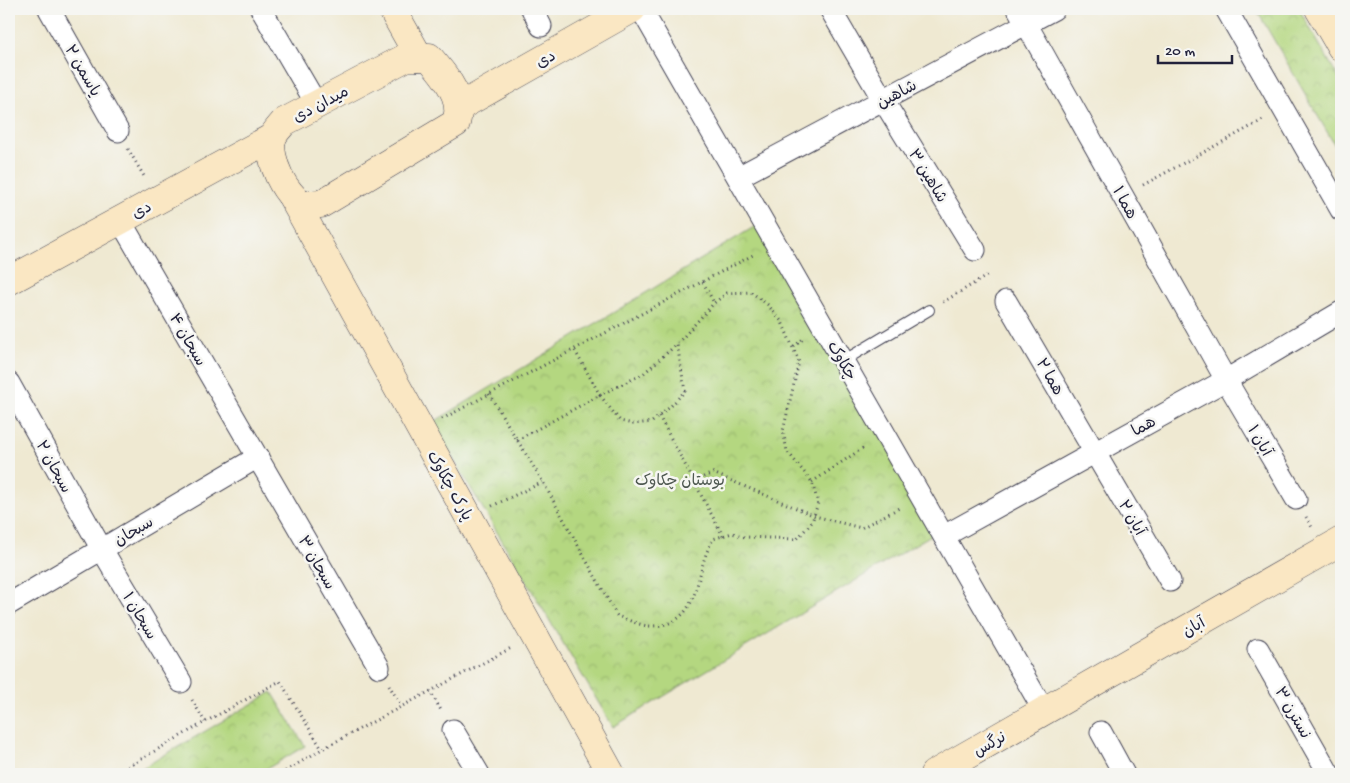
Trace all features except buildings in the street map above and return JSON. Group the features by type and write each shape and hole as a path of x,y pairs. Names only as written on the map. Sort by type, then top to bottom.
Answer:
{"street":[{"name":"یاسمن ۲","path":"49,9 118,131"},
{"path":"260,9 317,105"},
{"path":"272,137 271,155 279,176 291,195 305,204 321,204 456,123 458,107 452,88 429,57 419,57 392,9"},
{"name":"دی","path":"458,107 632,9"},
{"name":"چکاوک","path":"641,9 1044,711"},
{"name":"شاهین ۳","path":"830,9 883,100 975,250"},
{"name":"شاهین","path":"738,177 883,100 1022,16 1054,9"},
{"path":"1226,9 1341,210"},
{"path":"1319,9 1341,47"},
{"name":"هما ۱","path":"1022,16 1226,380"},
{"name":"میدان دی","path":"272,137 284,122 407,57 419,57"},
{"name":"دی","path":"9,281 272,137"},
{"name":"پارک چکاوک","path":"291,195 611,774"},
{"name":"سبحان ۴","path":"120,220 258,457"},
{"name":"هما ۲","path":"1006,301 1095,452"},
{"name":"هما","path":"944,536 1226,380 1341,312"},
{"name":"آبان ۱","path":"1226,380 1296,500"},
{"name":"سبحان ۲","path":"9,383 101,548"},
{"name":"آبان ۲","path":"1095,452 1170,581"},
{"name":"سبحان","path":"9,604 258,457"},
{"name":"سبحان ۳","path":"258,457 378,667"},
{"name":"آبان","path":"1044,711 1333,546"},
{"name":"سبحان ۱","path":"101,548 181,682"},
{"name":"نسترن ۳","path":"1258,649 1330,774"},
{"name":"نرگس","path":"934,774 1044,711"},
{"path":"453,730 479,774"},
{"path":"1101,732 1124,774"}],"lane":[{"path":"843,360 930,310"}],"path":[{"path":"1123,196 1283,108"},
{"path":"118,131 157,200"},
{"path":"421,430 776,244"},
{"path":"975,250 1006,301"},
{"path":"930,310 990,274"},
{"path":"703,282 714,303"},
{"path":"489,394 517,440 543,482 617,616 626,619 650,626 670,622 684,614 697,590 705,556 713,539 732,533 745,537 797,539 812,522 818,503 812,482 787,451 783,431 799,362 782,322 768,305 751,292 727,293 714,303 677,344 643,374 517,440"},
{"path":"574,350 600,396 620,421 633,424 652,422 670,407 685,390 677,344"},
{"path":"659,416 723,536"},
{"path":"812,482 885,433"},
{"path":"694,481 713,473 814,516 861,528 921,496"},
{"path":"469,516 543,482"},
{"path":"1296,500 1333,546"},
{"path":"281,774 322,749 535,636"},
{"path":"114,774 280,681 322,749"},
{"path":"291,769 294,774"}],"green space":[{"path":"1256,9 1299,9 1341,82 1341,156"},
{"name":"بوستان چکاوک","path":"759,224 936,532 613,727 432,423"},
{"path":"272,692 305,746 258,774 132,774"}]}
